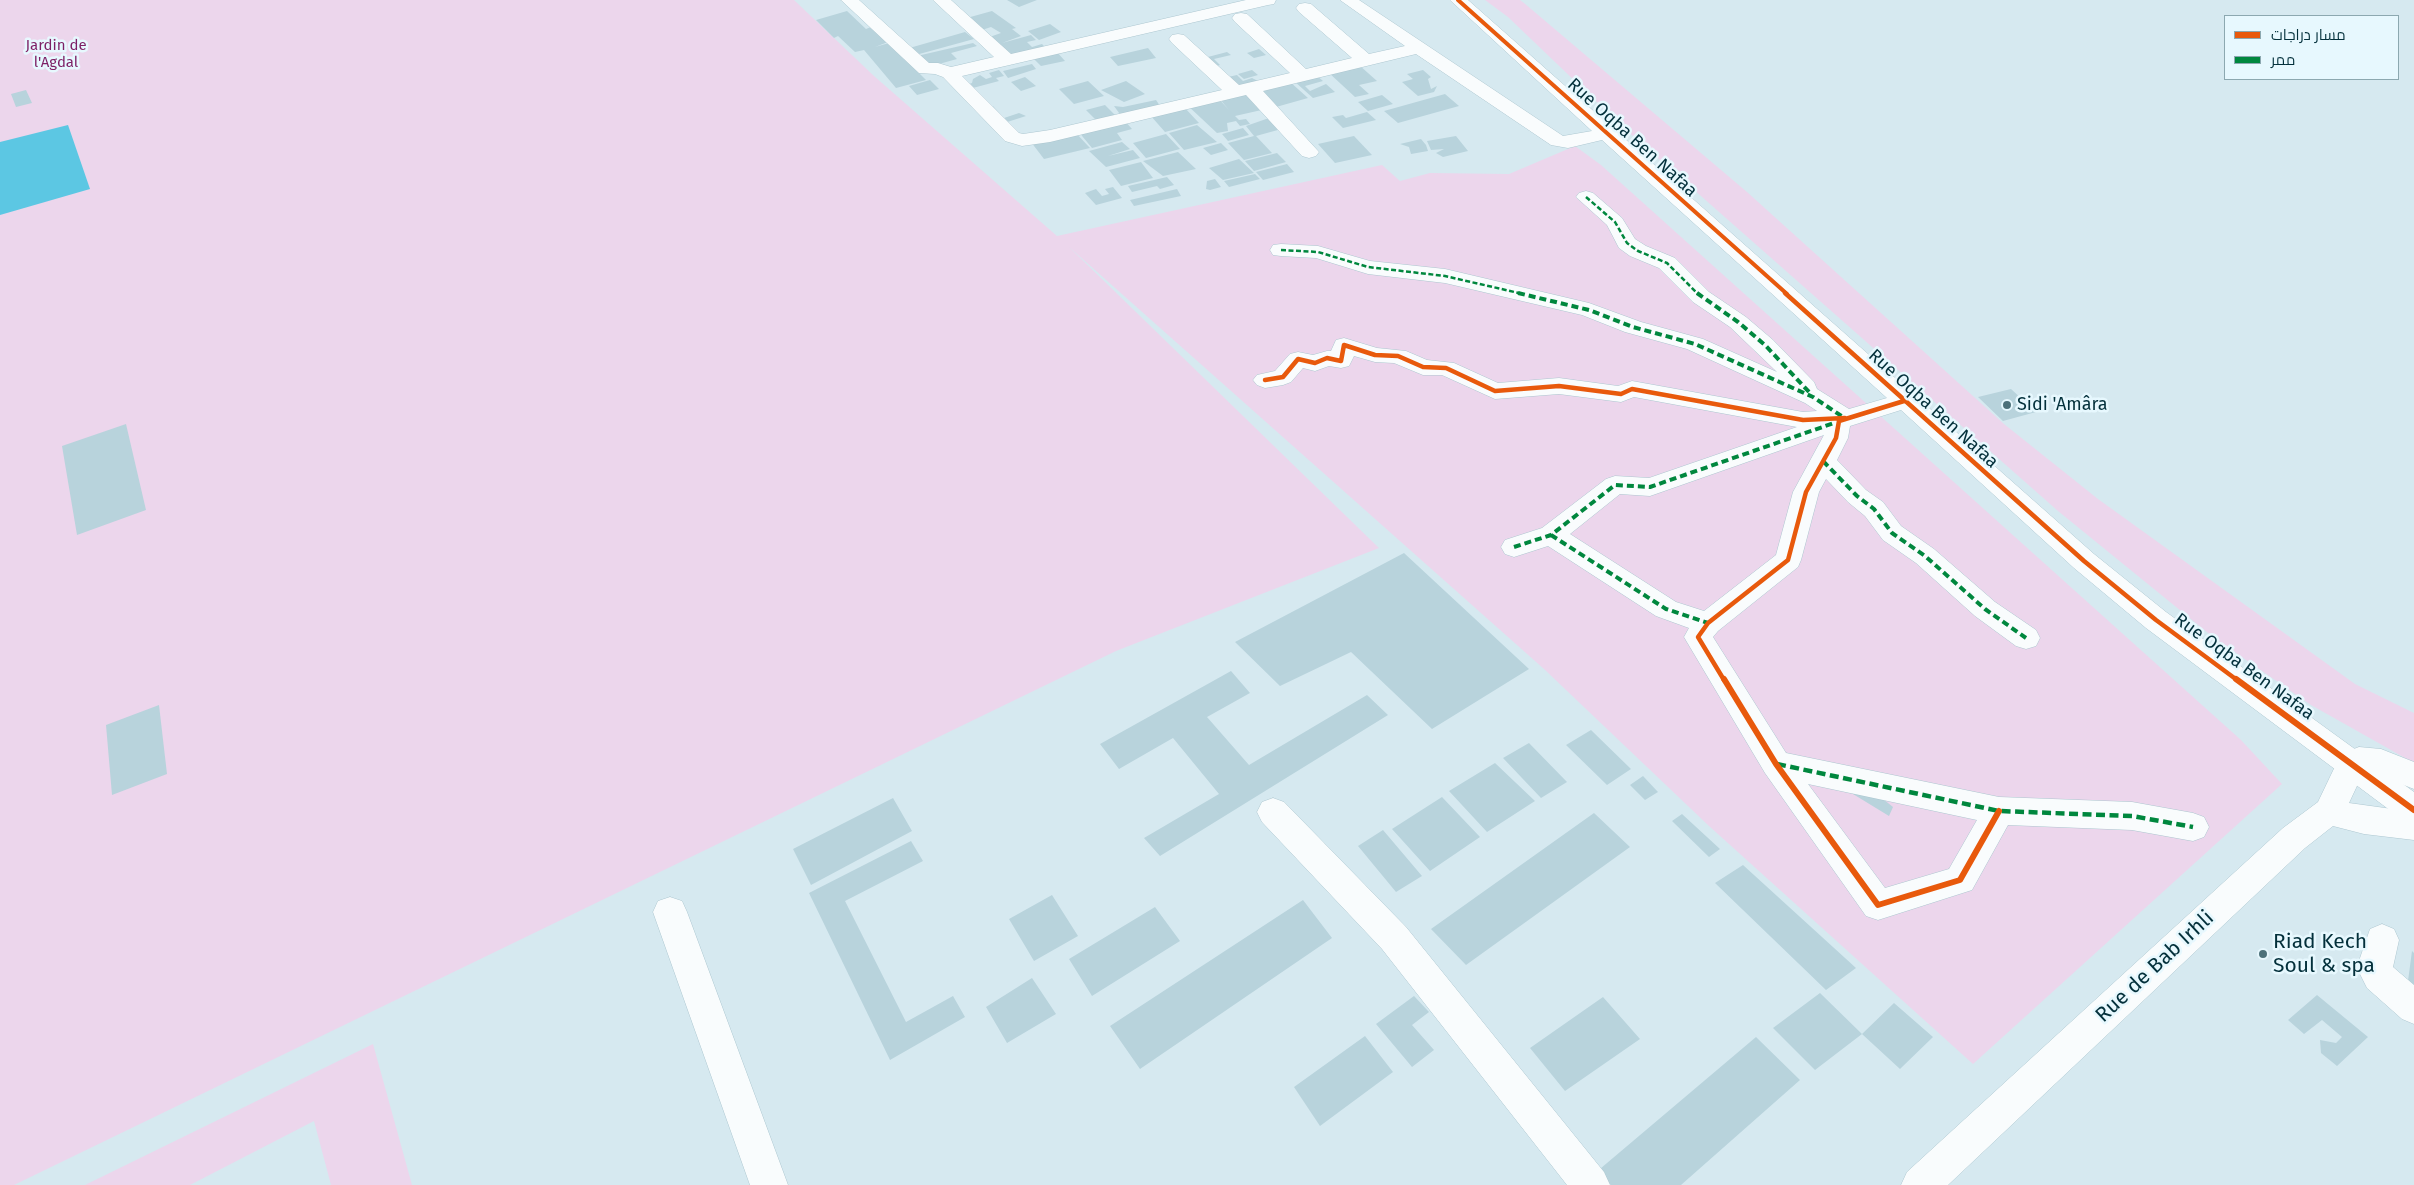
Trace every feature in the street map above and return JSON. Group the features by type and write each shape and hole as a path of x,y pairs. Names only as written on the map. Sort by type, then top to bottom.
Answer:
{"street":[{"path":"849,0 925,69 938,68 949,73 1012,137 1022,140 1050,136 1419,48"},
{"path":"941,0 1006,59"},
{"path":"949,73 1268,0"},
{"path":"1348,0 1558,141 1568,142 1606,133"},
{"name":"Rue Oqba Ben Nafaa","path":"1458,0 1904,402 2084,561 2156,620 2414,810"},
{"path":"1305,8 1366,61"},
{"path":"1241,18 1303,76"},
{"path":"1178,38 1243,90 1309,152"},
{"path":"1586,197 1615,222 1627,243 1638,251 1667,263 1700,297 1738,322 1765,345 1813,397 1842,420"},
{"path":"1281,250 1318,252 1368,267 1445,276 1589,310 1633,327 1695,344 1813,397"},
{"path":"1265,380 1283,377 1298,359 1316,363 1328,358 1341,362 1344,345 1375,356 1398,356 1423,367 1446,368 1495,391 1559,386 1620,394 1632,389 1802,420 1842,420"},
{"path":"1514,547 1551,535 1615,485 1650,487 1842,420 1904,402"},
{"path":"1842,420 1836,438 1806,492 1788,560 1708,623 1698,638 1776,764 1878,905 1960,880 1999,812"},
{"path":"1823,461 1857,496 1874,509 1892,533 1925,556 1985,609 2026,638"},
{"path":"1551,535 1666,609 1708,623"},
{"path":"2414,776 2381,762 2364,760 2352,763 2329,812 2364,820 2414,826"},
{"path":"1776,764 1999,812 2132,816 2193,827"},
{"path":"1272,812 1394,938 1591,1185"},
{"name":"Rue de Bab Irhli","path":"1920,1185 2294,838 2329,812"},
{"path":"670,912 769,1185"},
{"path":"2382,940 2376,960 2376,972 2379,977 2414,1006"}],"green space":[{"name":"Jardin de l'Agdal","path":"0,0 794,0 874,76 1057,236 1382,165 1400,181 1430,173 1509,174 1575,146 1601,165 2241,740 2282,784 1973,1064 1709,826 1544,669 1069,247 1379,548 1116,651 14,1185 0,1185"},
{"path":"1485,0 1520,0 1524,3 1747,192 2004,424 2098,499 2355,684 2414,713 2414,763 2311,705 2213,637 2058,511 1625,129 1508,17"},
{"path":"373,1044 412,1185 331,1185 314,1121 190,1185 85,1185"}],"water":[{"path":"68,125 90,189 0,215 0,142"}],"building":[{"path":"1007,0 1037,0 1019,7"},
{"path":"847,11 866,29 871,27 888,42 875,47 889,43 926,80 896,88 864,50 855,52 838,36 834,38 816,20"},
{"path":"992,11 1016,28 1012,29 1021,36 1002,43 1031,35 1036,40 1027,42 1032,47 1042,44 1045,47 1008,57 981,40 1001,33 991,27 973,33 956,21"},
{"path":"1050,24 1061,32 1039,40 1028,31"},
{"path":"965,32 974,39 912,56 906,49"},
{"path":"973,43 977,46 951,53 957,59 928,67 917,56"},
{"path":"1148,48 1156,58 1118,66 1110,57"},
{"path":"1259,49 1266,55 1254,58 1247,53"},
{"path":"1056,51 1065,61 1041,66 1032,57"},
{"path":"1227,52 1231,55 1214,59 1220,65 1214,67 1204,58"},
{"path":"1032,64 1036,69 1008,78 1003,71"},
{"path":"1359,65 1377,81 1359,85 1369,94 1355,97 1328,72"},
{"path":"999,70 1004,76 996,78 999,81 969,89 966,85 972,83 973,79 980,75 986,79 992,77 989,73"},
{"path":"1252,70 1258,75 1244,79 1238,74"},
{"path":"1423,70 1431,77 1428,79 1431,89 1437,86 1434,92 1418,96 1402,82 1413,79 1407,74"},
{"path":"1237,75 1243,81 1252,78 1258,81 1239,88 1228,77"},
{"path":"1316,75 1323,81 1305,86 1310,91 1326,84 1335,92 1313,98 1294,81"},
{"path":"1025,77 1036,86 1021,91 1011,82"},
{"path":"930,80 939,89 917,95 909,86"},
{"path":"1088,81 1104,96 1074,104 1059,89"},
{"path":"1126,81 1145,94 1124,102 1101,90"},
{"path":"1289,81 1308,98 1276,107 1257,90"},
{"path":"26,90 32,103 16,107 11,94"},
{"path":"1249,91 1266,109 1235,116 1239,120 1246,119 1250,124 1240,126 1236,121 1227,123 1228,131 1217,133 1186,104 1217,97 1229,110 1219,98"},
{"path":"1445,94 1459,106 1398,123 1384,111"},
{"path":"1382,95 1393,104 1368,111 1358,102"},
{"path":"1156,100 1162,109 1122,117 1114,106 1123,107"},
{"path":"1105,105 1116,116 1097,121 1086,110"},
{"path":"993,106 1004,118 1019,113 1026,116 1001,124 986,108"},
{"path":"1184,107 1199,123 1165,132 1150,115"},
{"path":"1367,112 1376,120 1343,128 1332,117 1343,115 1346,118"},
{"path":"1269,118 1285,128 1256,136 1272,153 1244,160 1228,143 1254,136 1246,126"},
{"path":"1124,120 1132,129 1117,133 1122,140 1092,148 1078,131"},
{"path":"1197,125 1217,142 1184,150 1169,133"},
{"path":"1243,128 1249,135 1228,141 1222,134"},
{"path":"1075,132 1090,148 1044,159 1031,142"},
{"path":"1166,134 1180,149 1146,158 1133,143"},
{"path":"1354,136 1372,155 1335,163 1318,144"},
{"path":"1456,136 1468,151 1443,157 1436,153 1444,149 1431,150 1427,141"},
{"path":"1421,139 1428,151 1411,154 1409,147 1400,144"},
{"path":"1122,142 1130,149 1108,156 1133,150 1140,158 1106,167 1089,151"},
{"path":"1221,143 1228,150 1211,155 1203,148"},
{"path":"1178,152 1196,169 1163,176 1143,161"},
{"path":"1277,153 1286,162 1254,171 1245,161"},
{"path":"1239,159 1254,173 1223,180 1209,168"},
{"path":"1141,162 1153,178 1121,186 1109,170"},
{"path":"1287,164 1294,172 1263,180 1256,172"},
{"path":"1255,174 1260,179 1229,187 1224,181"},
{"path":"1167,177 1174,185 1160,189 1157,186 1132,192 1128,186"},
{"path":"1215,179 1221,187 1210,190 1206,189 1207,181"},
{"path":"1113,187 1122,198 1096,205 1085,193 1096,189 1102,196 1109,194 1105,189"},
{"path":"1177,189 1181,196 1134,206 1130,200"},
{"name":"Sidi 'Amâra","path":"2011,389 2036,412 2003,421 1978,397"},
{"path":"126,424 146,510 77,535 62,446"},
{"path":"1404,553 1529,669 1432,729 1351,652 1280,686 1235,642"},
{"path":"1231,671 1250,693 1207,717 1249,765 1367,695 1388,715 1160,856 1144,838 1219,794 1173,738 1119,769 1100,744"},
{"path":"159,705 167,774 112,795 106,725"},
{"path":"1591,730 1631,769 1607,785 1566,745"},
{"path":"1529,743 1567,782 1541,798 1503,758"},
{"path":"1495,763 1535,801 1487,832 1449,791"},
{"path":"1643,776 1658,792 1645,800 1630,785"},
{"path":"1863,783 1893,807 1889,816 1853,794"},
{"path":"1442,797 1480,837 1430,871 1392,829"},
{"path":"893,798 912,831 811,885 793,849"},
{"path":"1594,813 1630,847 1466,965 1431,929"},
{"path":"1682,814 1720,849 1709,857 1672,821"},
{"path":"1383,830 1422,876 1396,892 1358,846"},
{"path":"911,841 923,861 845,901 906,1022 953,996 965,1017 890,1060 809,893"},
{"path":"1743,865 1856,968 1826,990 1715,883"},
{"path":"1052,895 1078,936 1034,961 1009,919"},
{"path":"1303,900 1332,938 1140,1069 1110,1026"},
{"path":"1155,907 1180,941 1092,996 1069,959"},
{"path":"2412,951 2414,953 2414,987 2408,981"},
{"path":"1032,978 1056,1014 1007,1043 986,1007"},
{"path":"1820,993 1862,1034 1815,1070 1773,1028"},
{"path":"2317,995 2368,1037 2337,1066 2321,1053 2320,1040 2336,1043 2342,1037 2322,1020 2304,1034 2288,1020"},
{"path":"1414,996 1429,1012 1412,1025 1434,1050 1412,1067 1376,1024"},
{"path":"1603,997 1640,1039 1565,1091 1530,1048"},
{"path":"1894,1003 1933,1037 1900,1069 1862,1034"},
{"path":"1365,1036 1393,1072 1320,1126 1294,1087"},
{"path":"1756,1037 1800,1080 1681,1185 1611,1185 1609,1183 1607,1185 1581,1185"}],"marked path":[{"path":"1586,197 1615,222 1627,243 1638,251 1667,263 1701,297 1738,322 1765,345 1810,393"},
{"path":"1281,250 1318,252 1368,267 1445,276 1589,310 1633,327 1695,344 1813,397 1843,417"},
{"path":"1514,547 1551,535 1615,485 1650,487 1834,423"},
{"path":"1823,461 1857,496 1874,509 1892,533 1925,556 1985,609 2026,638"},
{"path":"1551,535 1666,609 1708,623"},
{"path":"1777,764 1999,811 2132,816 2193,827"}],"cycle path":[{"path":"1458,0 2084,561 2156,620 2414,810"},
{"path":"1265,380 1283,377 1298,359 1315,363 1327,358 1341,361 1344,345 1375,355 1398,356 1423,367 1446,368 1495,391 1559,386 1621,394 1632,389 1803,420 1845,418"},
{"path":"1904,401 1839,421 1836,438 1806,492 1788,560 1708,623 1698,637 1776,764 1878,905 1960,880 1999,811"}],"place":[{"name":"Sidi 'Amâra","path":"2007,405"},
{"name":"Riad Kech Soul & spa","path":"2263,954"}]}
